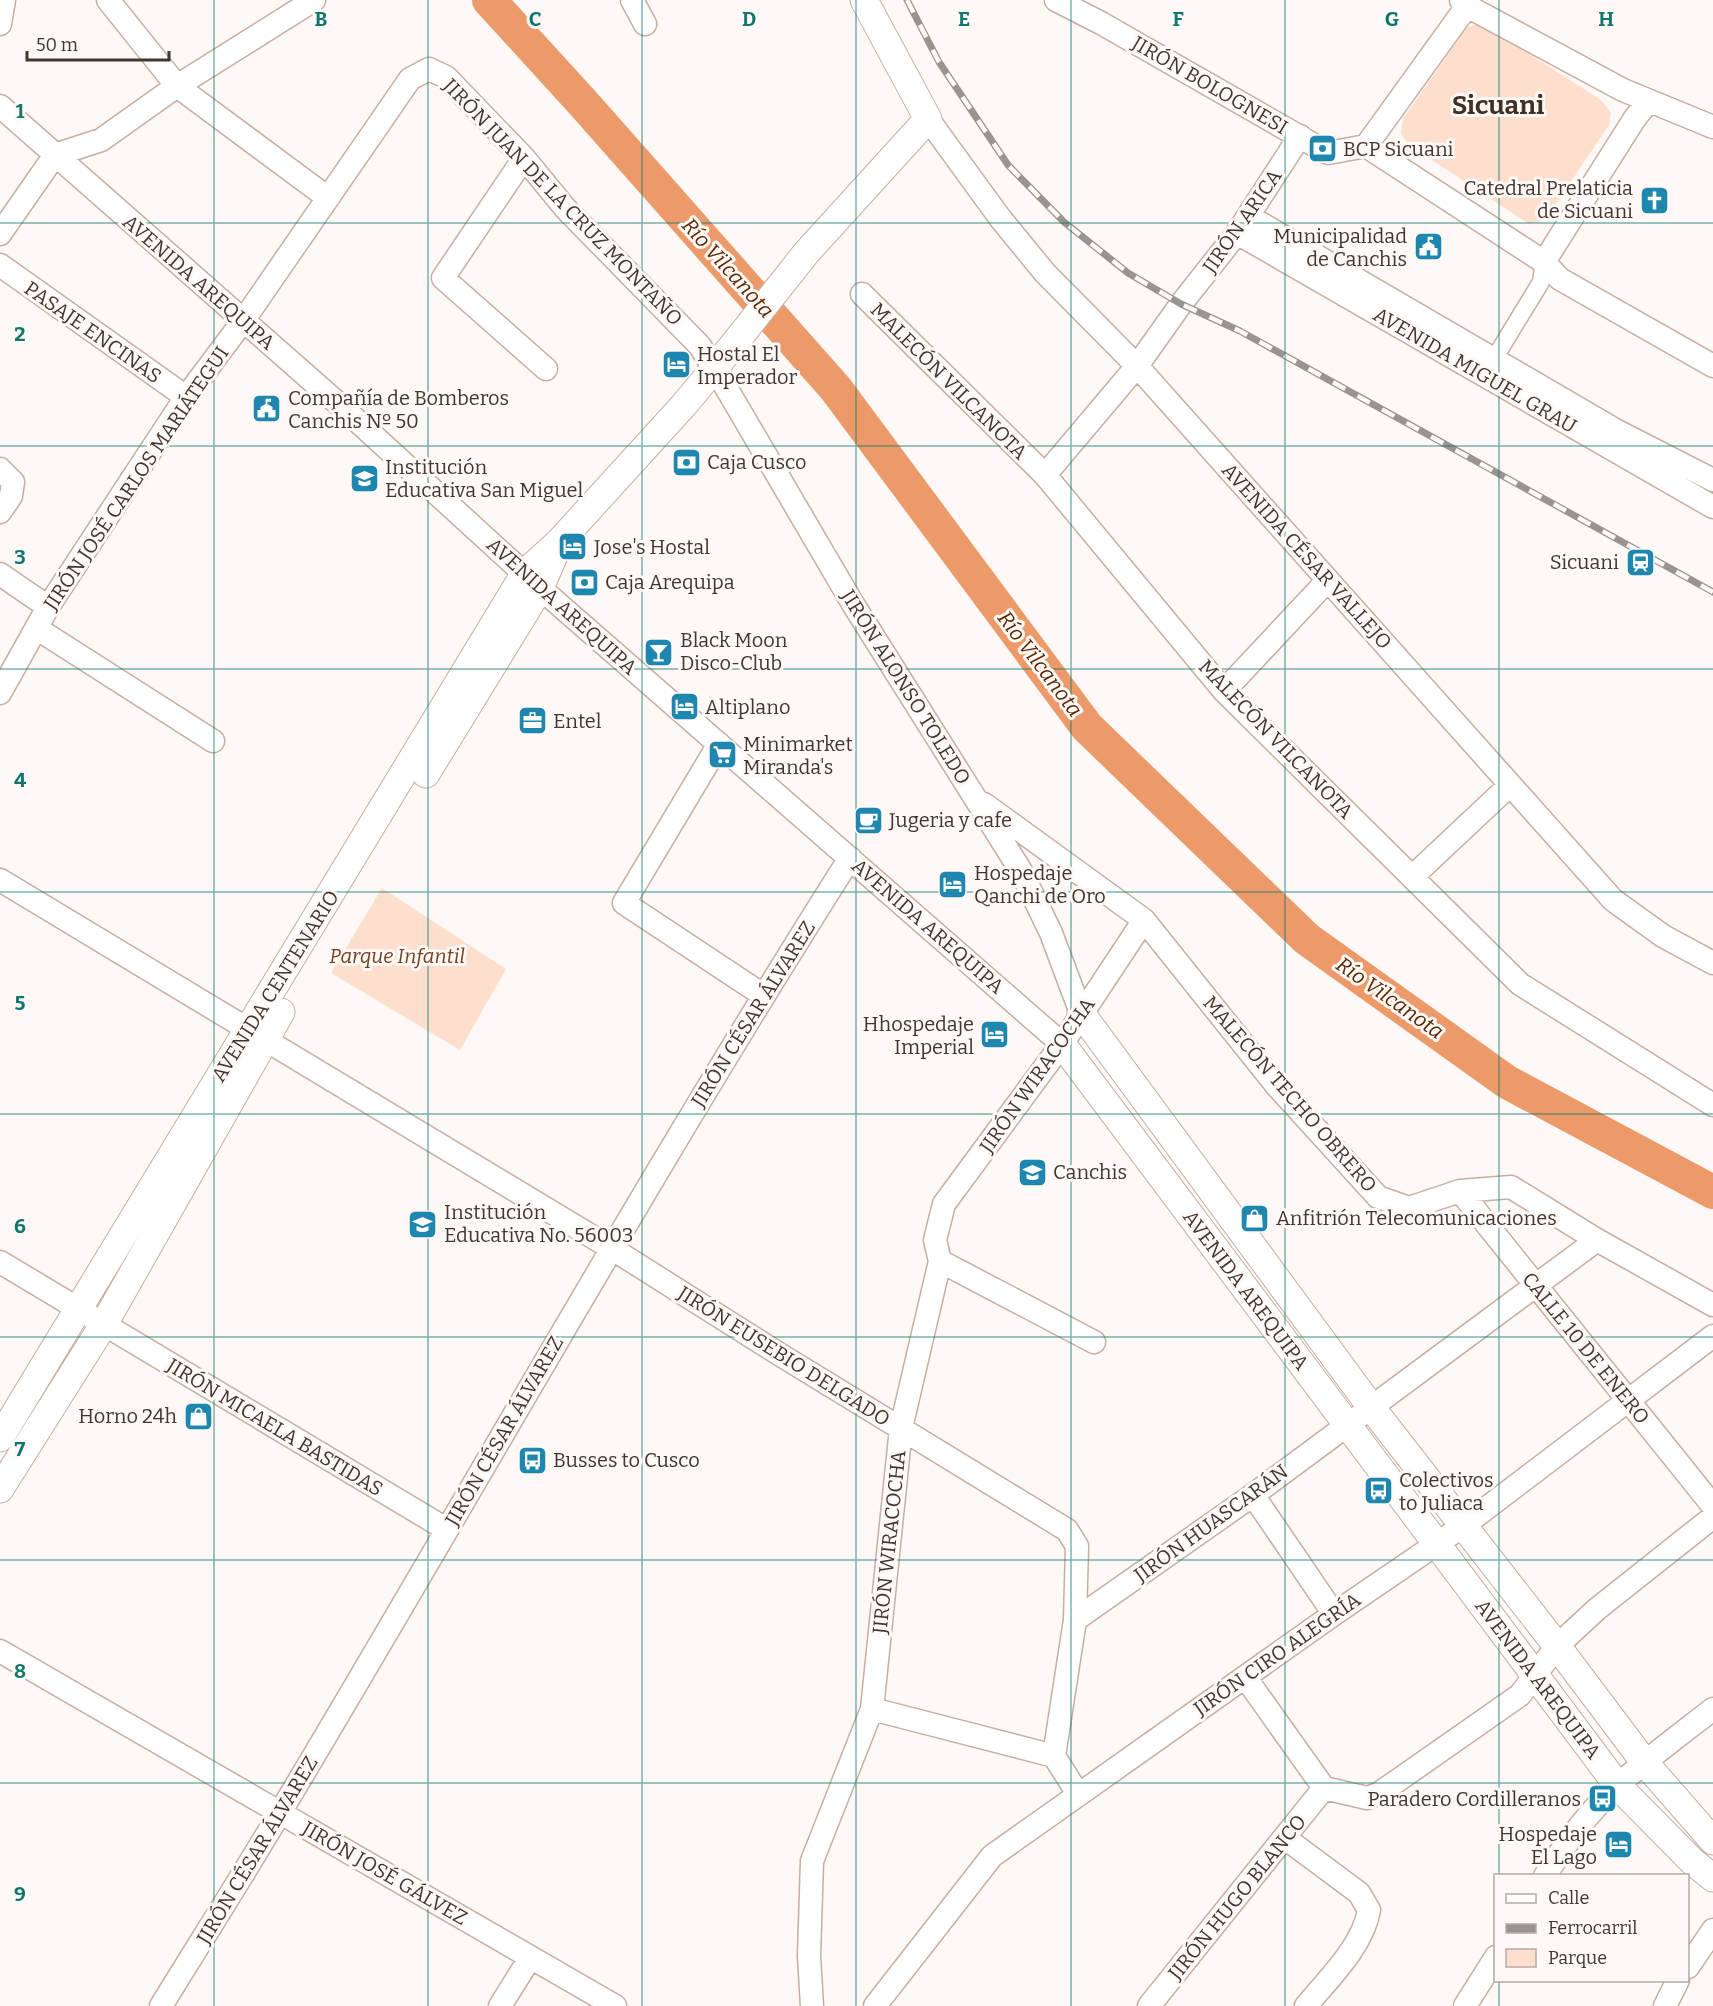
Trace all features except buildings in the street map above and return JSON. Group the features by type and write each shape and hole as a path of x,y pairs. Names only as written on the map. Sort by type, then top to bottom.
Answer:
{"street":[{"path":"0,24 4,0"},
{"path":"108,0 177,86 328,198"},
{"path":"0,234 55,155 101,140 177,86 314,0"},
{"path":"632,0 645,24"},
{"path":"0,1489 104,1324 255,1035 532,581 560,542 714,369 807,252 928,119 864,0"},
{"name":"JIRÓN BOLOGNESI","path":"1056,0 1101,23 1328,153 1366,146"},
{"path":"1713,127 1623,90 1464,3 1366,146 1544,262 1560,279 1713,366"},
{"name":"JIRÓN JUAN DE LA CRUZ MONTAÑO","path":"429,69 446,77 524,158 566,209 700,346 714,369"},
{"name":"JIRÓN JOSÉ CARLOS MARIÁTEGUI","path":"0,693 48,607 186,397 243,321 410,79 429,69"},
{"path":"1494,359 1541,282 1544,262 1635,118 1649,101"},
{"name":"AVENIDA AREQUIPA","path":"0,106 339,404 532,581 1062,1044 1618,1786 1692,1861 1713,1878"},
{"name":"AVENIDA CÉSAR VALLEJO","path":"928,119 1000,218 1045,273 1137,366 1613,900 1663,936 1713,963"},
{"name":"JIRÓN ARICA","path":"1045,475 1137,366 1181,304 1243,225 1300,136"},
{"path":"524,158 443,278 546,369"},
{"name":"AVENIDA MIGUEL GRAU","path":"1243,225 1494,359 1617,432 1713,480"},
{"name":"AVENIDA MIGUEL GRAU","path":"1243,225 1713,507"},
{"name":"PASAJE ENCINAS","path":"0,266 186,397"},
{"name":"MALECÓN VILCANOTA","path":"862,294 1045,475 1224,691 1520,984 1713,1105"},
{"name":"JIRÓN ALONSO TOLEDO","path":"714,369 853,604 1021,871 1052,933 1081,1013"},
{"path":"0,512 11,496 6,475"},
{"path":"0,574 48,607"},
{"path":"1224,691 1328,580"},
{"path":"36,628 213,741"},
{"path":"719,744 624,903 763,994"},
{"path":"1412,877 1510,785"},
{"name":"MALECÓN TECHO OBRERO","path":"975,798 1144,920 1276,1085 1378,1197 1409,1208 1460,1191 1511,1187 1597,1240 1713,1305"},
{"name":"JIRÓN CÉSAR ÁLVAREZ","path":"161,2006 281,1812 611,1248 763,994 850,858"},
{"name":"JIRÓN EUSEBIO DELGADO","path":"0,880 611,1248 1067,1530 1077,1546 1075,1620 1054,1756"},
{"name":"JIRÓN WIRACOCHA","path":"812,2006 809,1956 812,1861 872,1709 901,1428 940,1261 935,1240 944,1204 1062,1044 1144,920"},
{"name":"AVENIDA AREQUIPA","path":"1081,1013 1371,1407 1645,1763 1713,1841"},
{"name":"AVENIDA CENTENARIO","path":"0,1438 146,1196 255,1035"},
{"name":"CALLE 10 DE ENERO","path":"1460,1191 1713,1506"},
{"name":"JIRÓN HUASCARÁN","path":"1075,1620 1253,1495 1597,1240"},
{"path":"940,1261 1094,1342"},
{"name":"JIRÓN MICAELA BASTIDAS","path":"0,1262 446,1529"},
{"name":"JIRÓN CIRO ALEGRÍA","path":"875,2006 992,1856 1334,1614 1463,1526 1713,1336"},
{"path":"1253,1495 1334,1614"},
{"path":"1245,1677 1324,1788 1367,1798 1378,1794 1521,1695 1557,1646 1597,1609 1713,1517"},
{"name":"JIRÓN JOSÉ GÁLVEZ","path":"0,1651 615,2006"},
{"path":"872,1709 1054,1756 1078,1794"},
{"path":"1546,1874 1583,1822 1618,1786 1713,1709"},
{"name":"JIRÓN HUGO BLANCO","path":"1149,2006 1324,1788"},
{"path":"1286,1838 1359,1893 1369,1910 1366,1925 1358,1942 1306,2006"},
{"path":"1689,1966 1713,1930"},
{"path":"501,2006 530,1958"},
{"path":"1466,2006 1494,1960"},
{"path":"1665,2006 1677,1982"}],"green space":[{"path":"1477,24 1489,28 1601,100 1611,113 1609,125 1548,216 1539,222 1529,224 1409,145 1401,134 1403,119 1466,28"},
{"name":"Parque Infantil","path":"382,888 506,969 460,1050 331,973"}],"waterway":[{"name":"Río Vilcanota","path":"489,0 836,389 1087,727 1307,939 1507,1082 1713,1192"}],"railway":[{"path":"907,0 939,62 1008,165 1064,222 1128,273 1181,304 1240,331 1713,592"}],"place":[{"name":"BCP Sicuani","path":"1322,149"},
{"name":"Catedral Prelaticia de Sicuani","path":"1654,200"},
{"name":"Municipalidad de Canchis","path":"1428,247"},
{"name":"Hostal El Imperador","path":"676,365"},
{"name":"Compañía de Bomberos Canchis Nº 50","path":"267,409"},
{"name":"Caja Cusco","path":"686,462"},
{"name":"Institución Educativa San Miguel","path":"364,479"},
{"name":"Jose's Hostal","path":"573,547"},
{"name":"Sicuani","path":"1640,562"},
{"name":"Caja Arequipa","path":"584,582"},
{"name":"Black Moon Disco-Club","path":"659,652"},
{"name":"Altiplano","path":"684,707"},
{"name":"Entel","path":"532,721"},
{"name":"Minimarket Miranda's","path":"722,755"},
{"name":"Jugeria y cafe","path":"868,820"},
{"name":"Hospedaje Qanchi de Oro","path":"953,884"},
{"name":"Hhospedaje Imperial","path":"995,1035"},
{"name":"Canchis","path":"1032,1172"},
{"name":"Anfitrión Telecomunicaciones","path":"1255,1218"},
{"name":"Institución Educativa No. 56003","path":"423,1224"},
{"name":"Horno 24h","path":"198,1416"},
{"name":"Busses to Cusco","path":"532,1460"},
{"name":"Colectivos to Juliaca","path":"1378,1491"},
{"name":"Paradero Cordilleranos","path":"1602,1799"},
{"name":"Hospedaje El Lago","path":"1618,1845"}],"district":[{"name":"Sicuani","path":"1498,105"}]}
